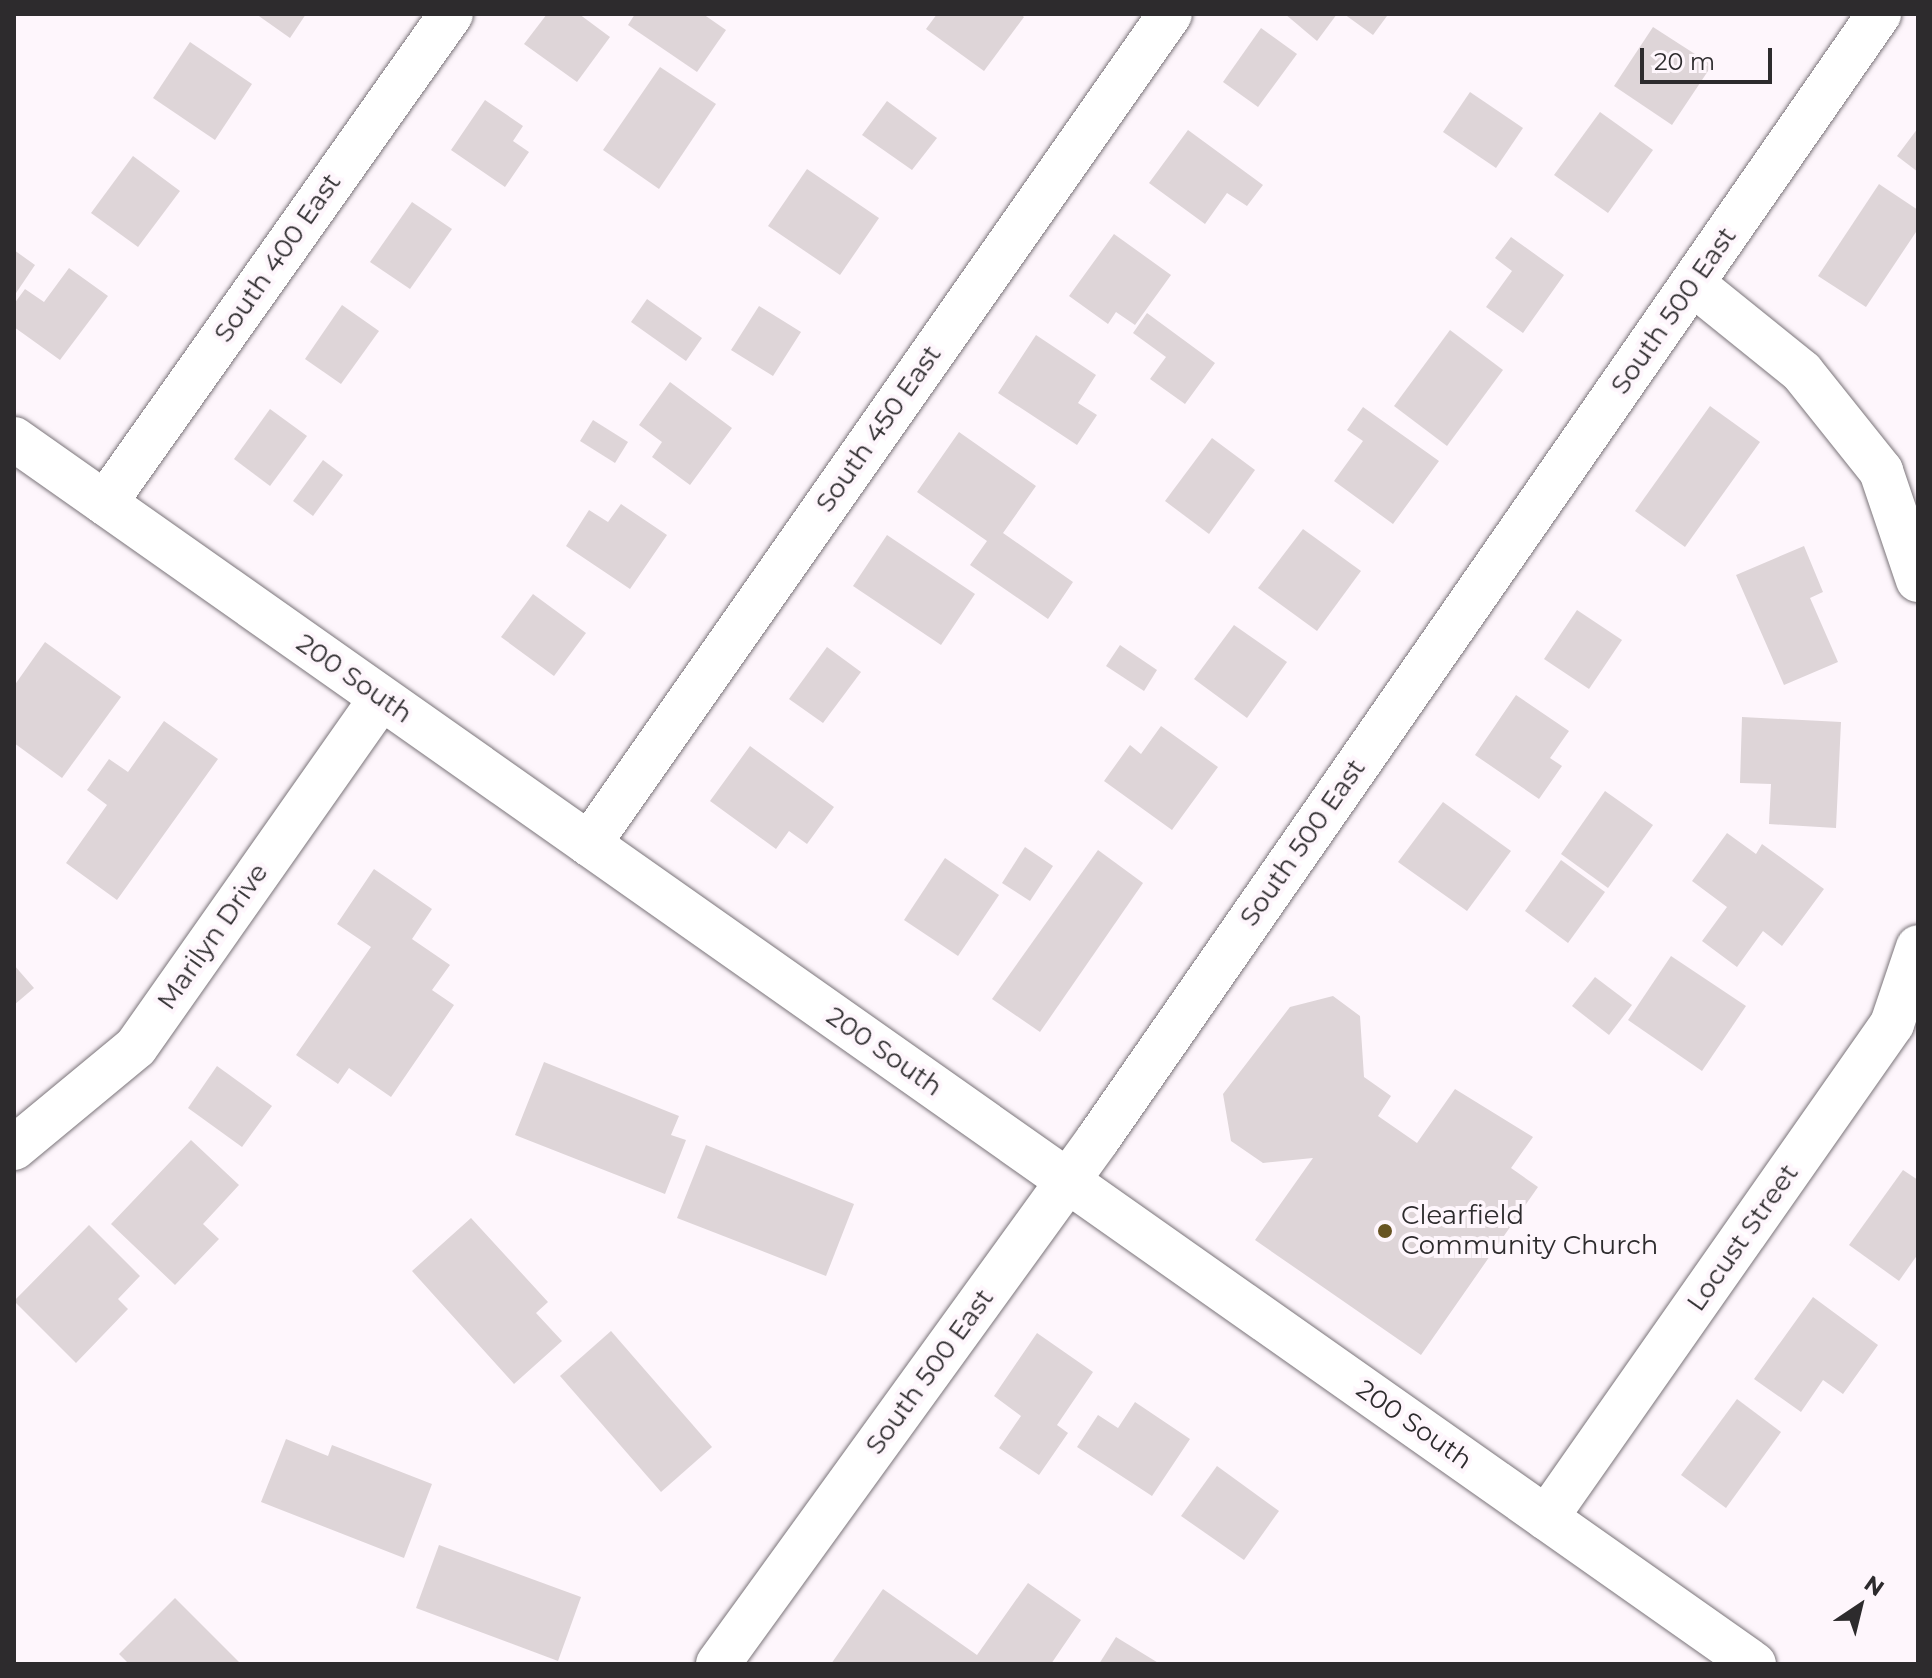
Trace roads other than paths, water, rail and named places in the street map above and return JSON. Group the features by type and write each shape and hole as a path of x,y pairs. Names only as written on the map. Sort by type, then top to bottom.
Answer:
{"street":[{"name":"South 400 East","path":"105,503 451,14"},
{"name":"South 450 East","path":"589,844 1170,14"},
{"name":"South 500 East","path":"718,1664 1067,1181 1879,14"},
{"path":"1693,284 1802,372 1881,471 1918,580"},
{"name":"200 South","path":"14,439 1754,1664"},
{"name":"Marilyn Drive","path":"14,1148 136,1047 381,698"},
{"name":"Locust Street","path":"1546,1518 1892,1024 1918,947"}],"place":[{"name":"Clearfield Community Church","path":"1385,1231"}]}
